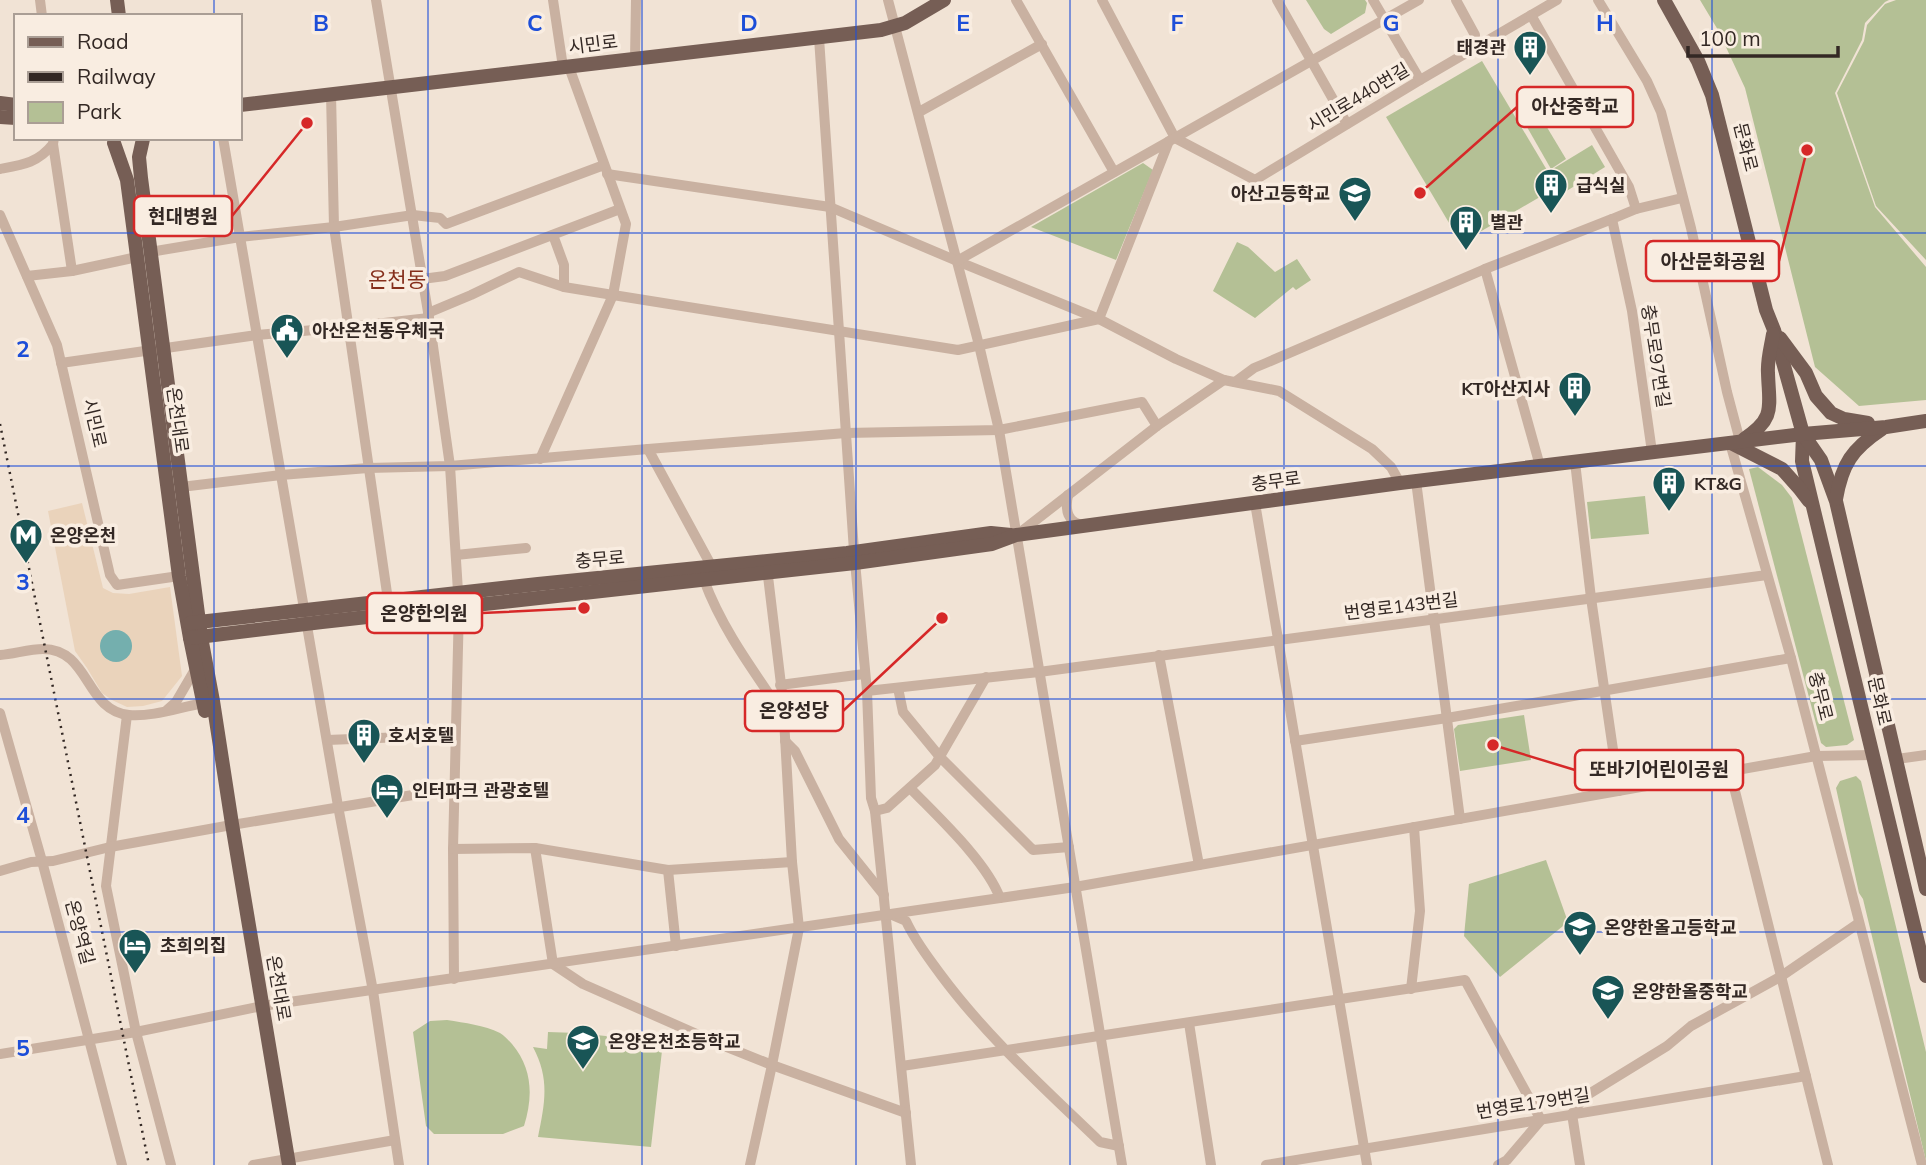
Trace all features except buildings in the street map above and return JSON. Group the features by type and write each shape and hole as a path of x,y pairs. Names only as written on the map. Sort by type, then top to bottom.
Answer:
{"main road":[{"name":"시민로","path":"242,105 881,30 896,26 944,0"},
{"name":"문화로","path":"1664,0 1698,61 1712,95 1766,310 1803,434 1802,461 1926,976"},
{"path":"110,141 126,146 141,140"},
{"name":"온천대로","path":"143,140 139,157 144,255 179,576 194,630 201,665 204,703 229,825"},
{"name":"온천대로","path":"110,141 127,180 144,255"},
{"path":"1774,330 1806,373 1816,396 1831,413 1844,419 1886,427"},
{"path":"1735,442 1756,431 1766,419 1770,402 1767,370 1774,330"},
{"name":"온천대로","path":"156,348 181,488 194,630"},
{"name":"충무로","path":"194,630 854,557 991,533 1016,536 1400,483 1926,421"},
{"path":"1836,501 1839,478 1846,463 1865,440 1886,427"},
{"name":"문화로","path":"1803,434 1821,460 1836,501 1926,889"},
{"path":"1735,442 1782,469 1814,508"},
{"name":"충무로","path":"306,616 388,600 458,600 538,584 708,573"},
{"name":"온천대로","path":"201,665 213,701 229,825 285,1162"}],"street":[{"path":"376,0 429,315 450,466 458,600 453,849 454,979"},
{"path":"540,459 613,295 626,224 566,67 553,0"},
{"path":"635,59 636,0"},
{"path":"888,0 999,429 1122,1165"},
{"path":"1016,0 1114,172"},
{"path":"1098,319 1172,140 1102,0"},
{"path":"1277,0 1347,124"},
{"path":"1373,0 1420,80"},
{"path":"957,261 1419,0"},
{"path":"1456,0 1475,35"},
{"name":"시민로440번길","path":"1172,140 1255,180 1557,0"},
{"path":"1598,0 1655,96 1661,112 1735,442"},
{"path":"1531,15 1629,187 1636,209"},
{"path":"818,38 854,557 867,691 871,798 875,811 887,915 911,1165"},
{"path":"919,112 1042,44"},
{"path":"331,94 334,227 388,600"},
{"path":"223,140 338,806 373,991 398,1165"},
{"path":"54,141 72,271"},
{"path":"0,169 28,163 45,155 54,141"},
{"path":"27,276 72,271 240,237 413,215 440,218 446,224 606,169 830,206 1098,319 1176,359 1230,381 1279,390 1371,449 1391,467 1400,483"},
{"path":"1016,536 1157,426 1254,368 1485,269 1636,209 1682,198"},
{"path":"422,279 445,276 620,209"},
{"name":"시민로","path":"0,215 57,345 110,575 117,586 179,576"},
{"name":"충무로97번길","path":"1612,219 1632,311 1652,452"},
{"path":"553,235 564,265 564,287"},
{"path":"1485,269 1540,466"},
{"path":"61,362 429,315 519,272 564,287 958,349 1098,319"},
{"path":"181,488 281,475 368,468 450,466 846,433 999,429 1142,402 1157,426"},
{"name":"충무로","path":"1735,442 1766,575 1791,658 1922,1165"},
{"path":"648,449 708,573 712,601 729,634 784,716"},
{"path":"1575,462 1591,598 1619,791"},
{"path":"1416,481 1461,819"},
{"path":"1068,495 1068,517 1076,524 1087,526"},
{"path":"1255,503 1367,1165"},
{"path":"456,555 526,548"},
{"path":"750,1165 799,928 792,862 784,716 767,567"},
{"name":"번영로143번길","path":"867,691 1040,672 1766,575"},
{"path":"0,655 44,649 60,652 75,661 102,704 127,715 204,703"},
{"path":"1159,655 1199,865"},
{"path":"1295,741 1447,718 1791,658"},
{"path":"167,710 176,702 201,665"},
{"path":"780,685 864,674"},
{"path":"875,811 887,808 935,765 986,677"},
{"path":"898,688 903,712 940,757 1033,850 1069,847"},
{"name":"온양역길","path":"0,713 90,1039 119,1164"},
{"path":"127,715 106,886 136,1032 171,1165"},
{"path":"327,740 455,735"},
{"path":"785,741 795,751 839,839 884,895"},
{"path":"0,1054 136,1032 259,1007 1075,887 1816,756 1873,755"},
{"path":"1897,759 1926,755"},
{"path":"1730,771 1828,1165"},
{"path":"0,871 31,862 53,861 110,847 229,825 455,788"},
{"path":"910,788 960,840 996,886 1000,898"},
{"path":"1411,989 1420,911 1415,827"},
{"path":"453,849 535,848 668,870 792,862"},
{"path":"535,848 553,964 583,984 706,1038 772,1065 906,1113"},
{"path":"668,870 676,946"},
{"path":"887,915 906,921 913,936 962,1003 1005,1050 1100,1142 1119,1146"},
{"path":"1580,1165 1572,1114 1584,1097 1667,1046 1691,1026 1780,978 1859,923"},
{"path":"902,1066 1465,981 1541,1120 1507,1160 1498,1165"},
{"path":"1189,1023 1210,1165"},
{"name":"번영로179번길","path":"1266,1165 1806,1076"},
{"path":"253,1165 285,1162 394,1140"}],"green space":[{"path":"1306,0 1365,0 1367,3 1365,13 1331,34 1324,29"},
{"path":"1700,0 1889,0 1865,23 1862,40 1835,93 1875,207 1926,267 1926,400 1859,406 1815,367 1745,88 1718,30"},
{"path":"1896,0 1926,0 1926,260 1876,206 1837,93 1864,41 1867,25 1885,4"},
{"path":"1482,61 1557,187 1461,243 1386,117"},
{"path":"1542,119 1566,159 1551,169 1527,127"},
{"path":"1592,145 1605,167 1565,192 1551,170"},
{"path":"1143,163 1153,170 1116,260 1031,227"},
{"path":"1237,242 1248,247 1275,272 1297,259 1311,280 1296,290 1293,287 1255,318 1213,291"},
{"path":"1758,467 1782,485 1792,498 1854,740 1847,745 1826,747 1821,743 1749,469"},
{"path":"1645,496 1649,534 1591,539 1587,502"},
{"path":"1524,715 1531,760 1460,771 1454,729 1458,725"},
{"path":"1856,776 1861,781 1926,1052 1926,1161 1863,899 1859,893 1836,788 1840,781"},
{"path":"1546,860 1568,922 1500,977 1464,936 1469,884"},
{"path":"447,1020 481,1026 500,1033 512,1044 524,1063 529,1084 529,1104 524,1126 503,1134 434,1134 426,1126 413,1032 430,1021"},
{"path":"548,1032 663,1042 651,1147 538,1137 543,1113 544,1081 533,1047 547,1049"}],"shaded area":[{"path":"82,503 103,588 113,593 129,594 170,587 182,676 162,701 127,707 112,700 102,693 75,651 48,511"}],"water":[{"path":"116,630 127,635 132,646 127,657 116,662 105,657 100,646 105,635"}],"railway":[{"path":"0,424 149,1165"}],"place":[{"name":"태경관","path":"1530,77"},
{"name":"현대병원","path":"307,123"},
{"name":"아산문화공원","path":"1807,150"},
{"name":"아산중학교","path":"1420,193"},
{"name":"급식실","path":"1551,215"},
{"name":"아산고등학교","path":"1355,223"},
{"name":"별관","path":"1466,252"},
{"name":"아산온천동우체국","path":"287,360"},
{"name":"KT아산지사","path":"1575,418"},
{"name":"KT&G","path":"1669,513"},
{"name":"온양온천","path":"26,565"},
{"name":"온양한의원","path":"584,608"},
{"name":"온양성당","path":"942,618"},
{"name":"또바기어린이공원","path":"1493,745"},
{"name":"호서호텔","path":"364,765"},
{"name":"인터파크 관광호텔","path":"387,820"},
{"name":"온양한올고등학교","path":"1580,957"},
{"name":"초희의집","path":"135,975"},
{"name":"온양한올중학교","path":"1608,1021"},
{"name":"온양온천초등학교","path":"583,1071"}],"district":[{"name":"온천동","path":"397,279"}]}
